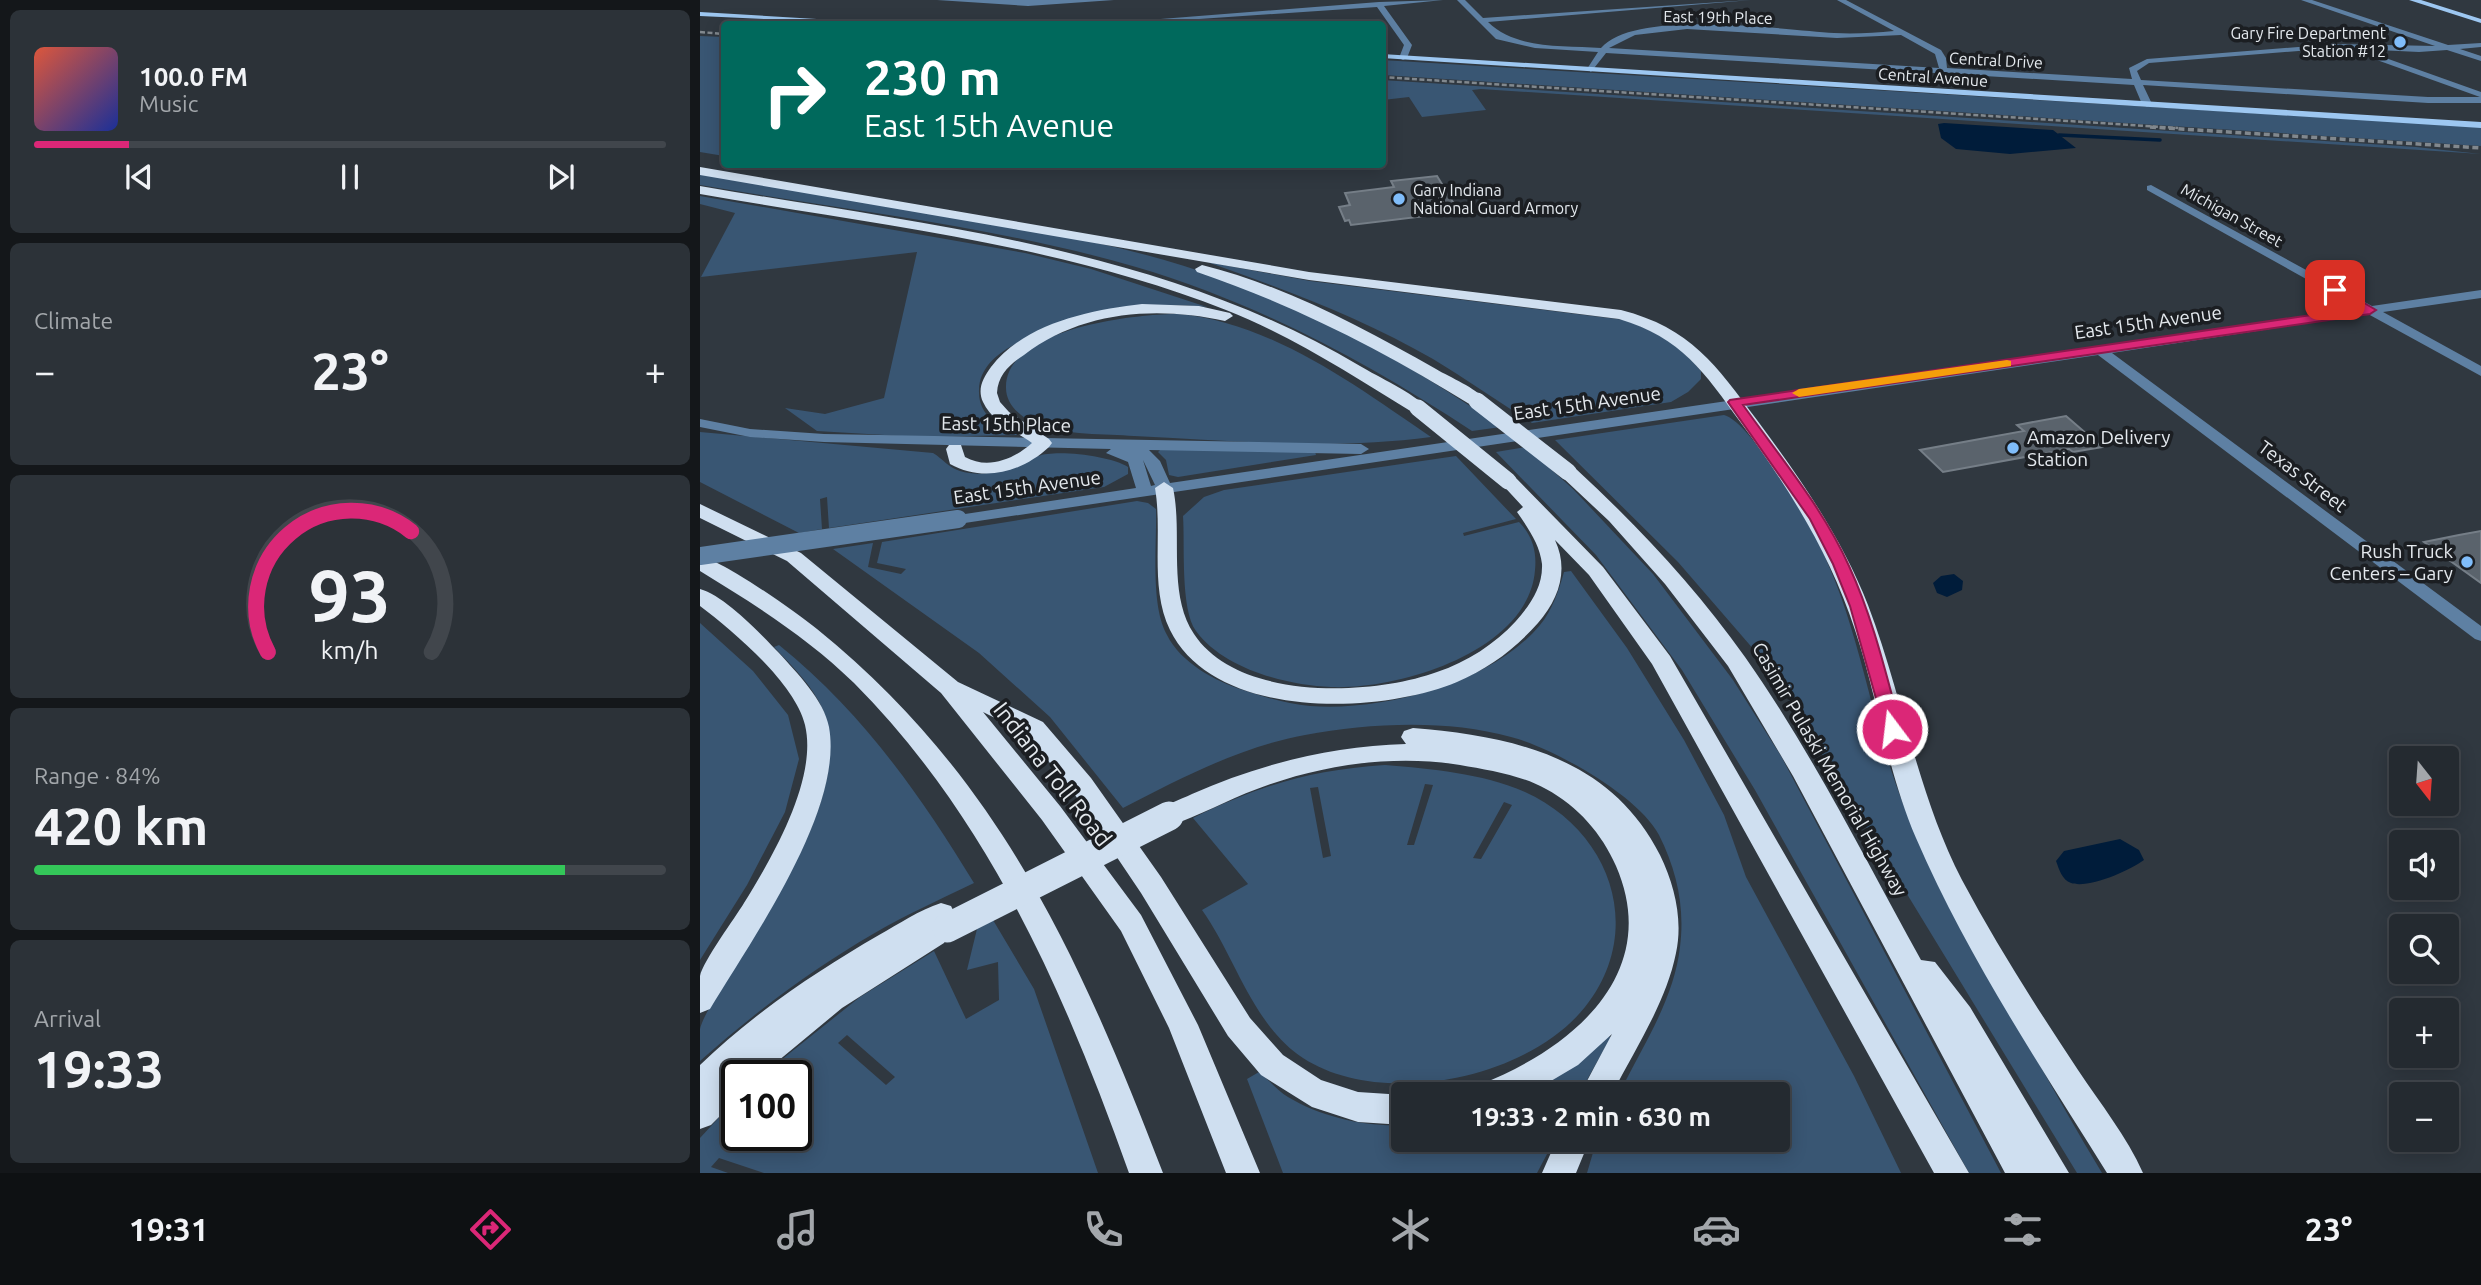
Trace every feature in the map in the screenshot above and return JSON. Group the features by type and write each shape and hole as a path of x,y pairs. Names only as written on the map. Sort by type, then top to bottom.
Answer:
{"highway":[{"name":"Casimir Pulaski Memorial Highway","path":"700,171 1054,231 1162,256 1286,298 1410,360 1477,401 1568,472 1616,517 1672,579 1737,662 1804,773 2023,1173"},
{"path":"700,190 1060,253 1170,284 1235,308 1320,349 1418,408 1512,484 1596,571 1662,661 1952,1173"},
{"path":"1054,231 1309,276 1590,310 1647,321 1686,342 1735,402 1811,510 1840,564 1858,606 1904,775 1928,837 1960,903 2126,1173"},
{"path":"955,449 956,460 962,465 981,469 1006,466 1039,447 996,410 989,394 991,380 1002,365 1035,339 1061,328 1128,311 1183,309 1233,318 1320,349"},
{"path":"1154,489 1169,507 1173,607 1180,629 1193,649 1216,668 1245,682 1316,697 1358,696 1437,680 1483,660 1502,648 1526,626 1544,600 1551,580 1552,562 1547,545 1512,484"},
{"name":"Indiana Toll Road","path":"700,510 794,557 949,687 1051,813 1130,923 1183,1025 1243,1173"},
{"path":"700,562 748,590 842,659 886,701 957,784 1001,852 1062,961 1106,1061 1146,1173"},
{"path":"700,596 758,647 798,690 817,725 819,756 813,786 787,852 700,1000"},
{"path":"949,687 1035,728 1083,785 1152,885 1239,1027 1272,1065 1312,1092 1359,1107 1391,1109"},
{"path":"700,1086 811,992 866,956 944,921 1253,764 1295,752 1384,738 1439,739 1485,745 1533,757 1571,774 1604,798 1632,826 1650,857 1662,891 1664,926 1659,962 1646,999 1602,1082"},
{"path":"1164,810 1300,764 1384,752 1426,752 1476,758 1557,783 1588,806 1614,832 1629,862 1640,897 1641,933 1636,961 1625,992 1600,1027 1568,1057 1525,1082"},
{"path":"1882,913 1959,1016 2052,1173"},
{"path":"757,1060 818,1007 944,921"},
{"path":"700,1114 721,1093"},
{"path":"1919,1114 1937,1173"},
{"path":"1559,1173 1568,1152"}],"main road":[{"path":"2413,0 2481,21"},
{"path":"700,14 817,21"},
{"name":"Central Avenue","path":"1386,56 2481,125"}],"street":[{"path":"941,0 1009,4 1110,0"},
{"path":"1144,21 1439,0"},
{"path":"1461,0 1481,20 1748,0"},
{"path":"1841,0 1939,53 1943,71"},
{"path":"2305,0 2481,59"},
{"path":"1277,2 1286,11"},
{"path":"1379,4 1408,45 1403,58"},
{"name":"Central Drive","path":"1481,20 1496,36 1509,41 1604,50 2439,100 2481,97"},
{"path":"1786,33 1791,22"},
{"name":"East 19th Place","path":"1591,69 1604,50 1621,36 1655,30 1847,36 1903,33"},
{"path":"2147,104 2133,69 2147,61 2355,47 2448,48 2481,45"},
{"path":"2355,47 2481,97"},
{"path":"2267,53 2288,61"},
{"name":"Michigan Street","path":"2151,188 2481,372"},
{"name":"East 15th Avenue","path":"700,556 2481,294"},
{"name":"Texas Street","path":"2100,350 2481,635"},
{"name":"East 15th Place","path":"700,423 750,433 838,442 955,449"},
{"name":"East 15th Place","path":"824,439 845,436 1107,452 1135,459 1154,489"},
{"path":"1128,444 1145,451 1153,459 1154,489"},
{"name":"East 15th Place","path":"1039,447 1128,444 1417,449"}],"shaded area":[{"path":"700,36 721,37 721,156 700,152"},
{"path":"1386,60 2481,127 2481,146 1386,75"},
{"path":"1386,80 2416,147 2481,154 1481,89 1472,90 1486,110 1422,117 1409,97 1386,100"},
{"path":"1938,124 2053,130 2076,148 2010,154 1956,149 1941,138"},
{"path":"700,174 1062,236 1128,250 1193,269 1261,294 1368,344 1501,427 1472,431 1392,381 1310,337 1225,298 1136,267 1029,240 700,185"},
{"path":"700,196 1025,253 1091,269 1207,307 1163,305 1124,309 1037,335 1004,351 982,374 980,399 982,407 991,418 1018,435 918,437 817,431 785,408 825,414 884,398 917,252 701,277 735,213 700,204"},
{"path":"1207,262 1310,281 1625,320 1675,346 1701,371 1701,379 1688,392 1671,402 1532,423 1433,359 1379,330 1294,294"},
{"path":"1178,314 1212,319 1279,343 1343,378 1431,437 1320,444 1085,434 1060,431 1033,422 1016,411 1009,401 1006,388 1011,368 1026,351 1048,338 1105,322"},
{"path":"1724,415 1734,420 1758,446 1782,481 1826,558 1851,626 1890,767 1924,853 1963,929 2102,1173 2077,1173 1768,666 1678,562 1555,440"},
{"path":"700,432 933,453 953,468 981,474 1046,454 1084,455 1120,463 1128,467 1128,474 1104,487 829,528 827,497 820,499 822,529 799,533 700,482"},
{"path":"1526,447 1573,489 1653,574 1733,680 1781,756 2001,1173 1969,1173 1755,790 1682,670 1596,555 1496,452"},
{"path":"1161,449 1315,452 1316,455 1178,477 1169,475 1166,460 1158,452"},
{"path":"1456,456 1516,519 1463,533 1464,536 1519,522 1530,538 1535,556 1535,570 1527,598 1510,623 1486,643 1456,660 1424,673 1359,686 1331,687 1295,683 1239,665 1223,656 1196,631 1185,592 1183,516 1204,497 1224,490"},
{"path":"1137,501 1148,503 1156,509 1158,608 1173,645 1200,670 1221,682 1259,695 1310,706 1339,707 1402,698 1434,690 1494,663 1540,625 1552,607 1564,572 1571,571 1627,648 1684,740 1724,815 1746,877 1854,1076 1901,1173 1587,1173 1593,1152 1790,1152 1790,1082 1625,1082 1656,1023 1677,967 1681,932 1680,903 1671,862 1659,835 1633,804 1593,775 1549,751 1486,731 1434,725 1382,726 1305,735 1257,747 1189,775 1123,808 1050,717 979,653 833,549 873,543 868,567 901,574 906,569 877,563 882,542"},
{"path":"1954,574 1963,581 1962,590 1947,597 1937,593 1933,583 1941,576"},
{"path":"700,623 753,671 788,715 799,759 785,812 747,885 700,960"},
{"path":"779,645 836,697 887,755 932,817 974,883 898,920 827,962 762,1009 700,1061 702,1022 788,876 819,807 828,773 830,740 823,710 808,685 774,647"},
{"path":"1385,765 1491,780 1525,792 1555,809 1579,831 1598,857 1610,885 1615,915 1613,946 1603,977 1585,1007 1560,1032 1528,1053 1491,1068 1452,1079 1391,1082 1372,1082 1335,1073 1303,1058 1271,1028 1202,910 1248,884 1193,818 1264,788 1333,771","holes":["1425,784 1433,785 1414,845 1407,845","1318,787 1331,856 1323,858 1310,788","1504,802 1512,805 1481,859 1473,858"]},
{"path":"2120,839 2139,850 2144,860 2119,874 2098,881 2078,884 2068,882 2063,877 2056,861 2064,851"},
{"path":"993,920 1034,989 1098,1173 764,1173 719,1158 711,1167 728,1173 700,1173 700,1138 721,1115 721,1151 812,1151 812,1060 781,1060 860,997 934,951 966,1019 999,1000 998,962 967,970 977,929","holes":["847,1035 895,1077 886,1085 838,1043"]},
{"path":"1603,1035 1611,1037 1586,1082 1534,1082"},
{"path":"1259,1072 1284,1095 1315,1110 1359,1122 1391,1125 1391,1152 1548,1152 1537,1173 1283,1173 1247,1079"}],"building":[{"name":"Gary Indiana National Guard Armory","path":"1437,176 1459,212 1351,225 1349,220 1345,221 1339,207 1350,205 1345,193 1394,187 1391,181"},
{"name":"Amazon Delivery Station","path":"2066,416 2102,447 2073,452 2069,449 1943,472 1920,450 2024,431 2017,425"},
{"name":"Rush Truck Centers – Gary","path":"2481,531 2481,583 2424,542 2459,535"}],"waterway":[{"path":"2059,135 2160,140"}],"railway":[{"path":"700,32 721,34"},
{"path":"1386,77 2178,128"},
{"path":"2150,127 2481,148"}],"slow traffic":[{"path":"1799,393 2007,364"}],"place":[{"name":"Gary Fire Department Station #12","path":"2400,42"},
{"name":"Gary Indiana National Guard Armory","path":"1399,199"},
{"name":"Amazon Delivery Station","path":"2013,448"},
{"name":"Rush Truck Centers – Gary","path":"2467,562"}],"route":[{"path":"1892,729 1858,606 1840,564 1817,519 1735,402 2370,310 2335,290"}]}
